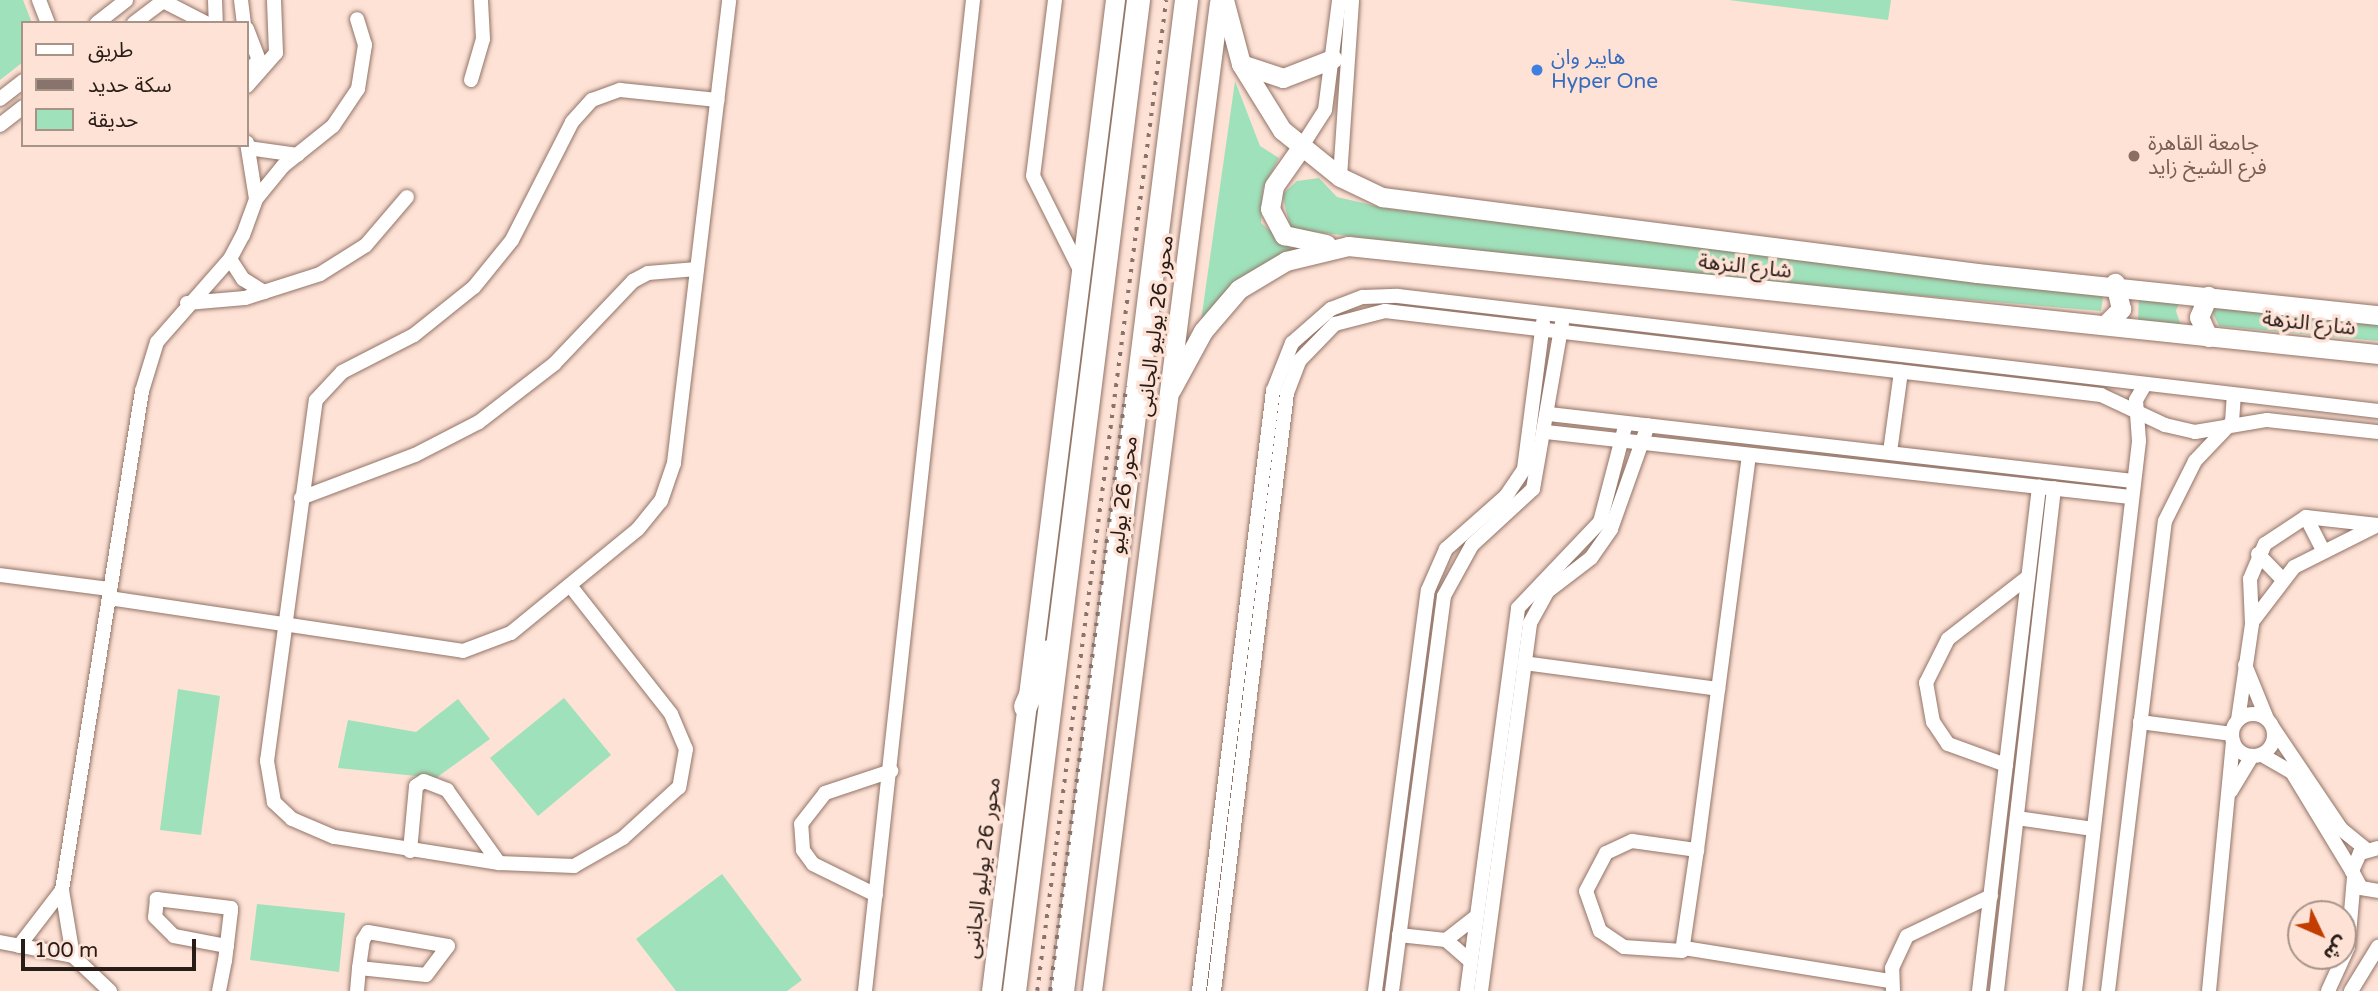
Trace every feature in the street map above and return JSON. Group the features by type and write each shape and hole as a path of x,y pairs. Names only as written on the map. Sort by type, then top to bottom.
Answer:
{"highway":[{"path":"1014,991 1138,0"},
{"name":"محور 26 يوليو","path":"1062,991 1186,0"},
{"path":"1025,706 1059,629"}],"main road":[{"name":"محور 26 يوليو الجانبى","path":"991,991 1115,0"},
{"name":"محور 26 يوليو الجانبى","path":"1092,991 1222,0"},
{"name":"شارع النزهة","path":"1222,0 1241,64 1266,110 1300,149 1339,177 1382,197 1977,273 2115,283 2378,315"},
{"path":"1241,64 1283,78 1332,59"},
{"path":"1300,149 1274,186 1273,218 1294,239 1348,246"},
{"name":"شارع النزهة","path":"1171,390 1203,331 1239,289 1286,261 1348,246 2378,354"},
{"path":"2105,325 2121,309 2115,283"},
{"path":"2208,296 2199,317 2208,337"}],"street":[{"path":"38,0 47,21"},
{"path":"100,21 126,0"},
{"path":"137,21 164,0 202,21"},
{"path":"215,0 216,21"},
{"path":"241,0 244,21"},
{"path":"248,33 256,69 276,53 274,0"},
{"path":"471,80 483,39 481,0"},
{"path":"0,575 289,626 463,651 511,633 572,588 649,518 669,483 729,0"},
{"path":"865,991 973,0"},
{"path":"1055,0 1032,176 1080,272"},
{"path":"1300,149 1325,110 1339,0"},
{"path":"1339,177 1352,0"},
{"path":"73,956 62,890 147,367 157,342 187,303 230,259 256,199 298,155 333,127 358,89 365,45 357,19"},
{"path":"0,99 21,83"},
{"path":"572,588 680,729 683,774 670,800 590,860 559,867 499,863 410,851 322,834 274,802 267,761 289,626 308,425 324,389 342,372 414,335 474,287 512,240 580,111 620,90 717,100"},
{"path":"0,125 21,109"},
{"path":"248,145 298,155"},
{"path":"247,147 256,199"},
{"path":"187,303 264,292 304,281 352,256 407,197"},
{"path":"230,259 243,279 264,292"},
{"path":"302,498 415,455 479,422 554,364 633,282 648,273 697,269"},
{"path":"1199,991 1284,375 1303,329 1331,309 1363,297 1544,314 2144,386 2378,411"},
{"path":"1214,991 1284,375 1321,334 1367,313 1560,332 2101,395 2180,430 2225,429 2267,420 2378,432"},
{"path":"1375,991 1428,590 1446,549 1506,496 1524,469 1544,314"},
{"path":"1392,991 1444,596 1472,545 1534,489 1546,432 1563,316"},
{"path":"1890,452 1901,372"},
{"path":"2075,991 2133,481 2138,411 2144,386"},
{"path":"2108,991 2165,521 2189,470 2236,414 2234,396"},
{"path":"1549,414 2133,481"},
{"path":"1467,991 1518,608 1600,522 1626,423"},
{"path":"1481,991 1524,663 1535,612 1548,591 1602,544 1620,513 1648,425"},
{"path":"1546,432 2130,497"},
{"path":"1697,850 1632,841 1618,845 1596,864 1586,891 1592,919 1611,941 1677,954 1684,948 1697,850 1718,689 1749,455"},
{"path":"1979,991 2039,487"},
{"path":"1997,991 2054,488"},
{"path":"2208,991 2231,791 2233,738 2252,624 2250,579 2258,554 2284,527 2306,517 2378,525"},
{"path":"2306,517 2322,548"},
{"path":"2252,624 2282,579 2322,548 2378,525"},
{"path":"2258,554 2282,579"},
{"path":"2006,765 1948,744 1933,722 1926,683 1948,639 2028,577"},
{"path":"1524,663 1718,689"},
{"path":"2245,665 2270,724 2309,789 2361,888 2378,891"},
{"path":"2238,720 2253,714 2270,724"},
{"path":"2140,722 2233,738 2257,755 2283,765 2309,789 2341,829 2372,848 2353,874 2353,924 2328,991"},
{"path":"2231,791 2257,755 2273,743 2270,724"},
{"path":"876,895 813,864 803,850 801,824 825,793 891,771"},
{"path":"410,851 416,786 424,782 447,790 499,863"},
{"path":"2017,818 2093,829"},
{"path":"19,946 62,890"},
{"path":"219,991 227,946 230,906 159,897 155,917 174,936 227,946"},
{"path":"1684,948 1892,986 1907,936 1991,897"},
{"path":"1446,940 1477,916"},
{"path":"358,991 359,968 363,937 372,931 448,946 426,975 359,968"},
{"path":"1399,935 1446,940 1471,962"},
{"path":"0,942 73,956 107,989"},
{"path":"2351,991 2378,947"}],"green space":[{"path":"0,0 23,0 31,21 21,21 21,64 0,80"},
{"path":"1729,0 1891,0 1888,20"},
{"path":"1235,81 1260,146 1279,158 1263,188 1261,223 1293,250 1201,321"},
{"path":"1319,178 1337,197 1389,209 1901,267 2103,297 2101,311 1662,274 1291,229 1282,195 1297,181"},
{"path":"2139,292 2181,297 2176,311 2181,326 2138,322"},
{"path":"2226,306 2378,319 2378,341 2219,326 2212,311"},
{"path":"178,689 220,696 201,835 160,830"},
{"path":"564,698 611,755 538,816 490,758"},
{"path":"458,699 490,739 436,778 338,768 348,720 416,732"},
{"path":"722,874 802,980 787,991 676,991 636,939"},
{"path":"257,904 345,913 339,972 250,960"}],"railway":[{"path":"1037,991 1166,0"},
{"path":"1050,991 1126,387"}],"place":[{"name":"هايبر وان Hyper One","path":"1537,70"},
{"name":"جامعة القاهرة فرع الشيخ زايد","path":"2134,156"}]}
